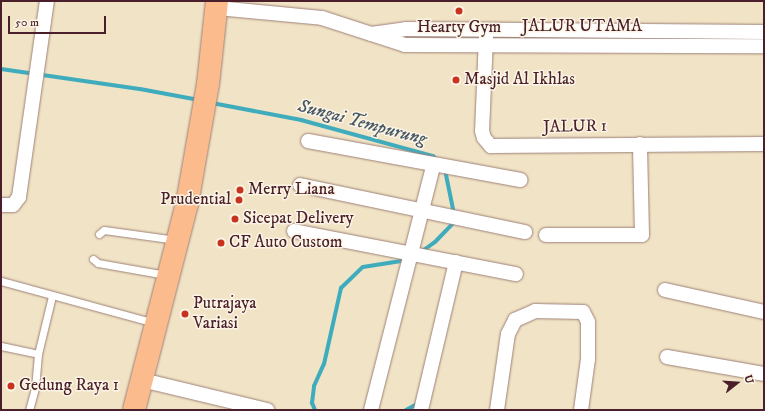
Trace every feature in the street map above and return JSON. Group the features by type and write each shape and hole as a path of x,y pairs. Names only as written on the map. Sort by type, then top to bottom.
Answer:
{"main road":[{"path":"134,410 170,276 202,124 217,4"}],"street":[{"path":"1,205 13,205 19,197 47,1"},
{"path":"217,4 322,18 367,34"},
{"name":"JALUR UTAMA","path":"367,34 406,29 486,30 764,46"},
{"path":"486,30 486,45"},
{"name":"JALUR UTAMA","path":"367,34 405,45 486,45 764,32"},
{"name":"JALUR 1","path":"486,45 482,131 484,138 491,146 764,144"},
{"path":"308,141 433,166 520,180"},
{"path":"546,236 642,235 640,144"},
{"path":"371,410 433,166"},
{"path":"300,185 525,232"},
{"path":"294,231 516,274"},
{"path":"421,410 456,262"},
{"path":"665,290 764,312"},
{"path":"497,410 508,334 515,320 535,311 583,312 588,322 588,359 581,410"},
{"path":"667,357 764,374"},
{"path":"142,380 267,410"}],"lane":[{"path":"99,234 104,230 178,240"},
{"path":"93,259 98,263 170,276"},
{"path":"1,281 52,296 158,323"},
{"path":"29,410 35,388 38,354 52,296"},
{"path":"1,346 38,354"}],"waterway":[{"name":"Sungai Tempurung","path":"1,69 140,89 199,100"},
{"name":"Sungai Tempurung","path":"212,103 301,120 433,156 437,160"},
{"name":"Sungai Tempurung","path":"445,170 454,214"},
{"name":"Sungai Tempurung","path":"421,252 435,242 455,221"},
{"name":"Sungai Tempurung","path":"315,410 312,403 314,386 324,364 341,288 363,267 407,260"},
{"name":"Sungai Tempurung","path":"406,410 415,405"}],"place":[{"name":"Hearty Gym","path":"459,11"},
{"name":"Masjid Al Ikhlas","path":"456,80"},
{"name":"Merry Liana","path":"240,190"},
{"name":"Prudential","path":"239,200"},
{"name":"Sicepat Delivery","path":"235,219"},
{"name":"CF Auto Custom","path":"221,243"},
{"name":"Putrajaya Variasi","path":"185,314"},
{"name":"Gedung Raya 1","path":"11,386"}]}
